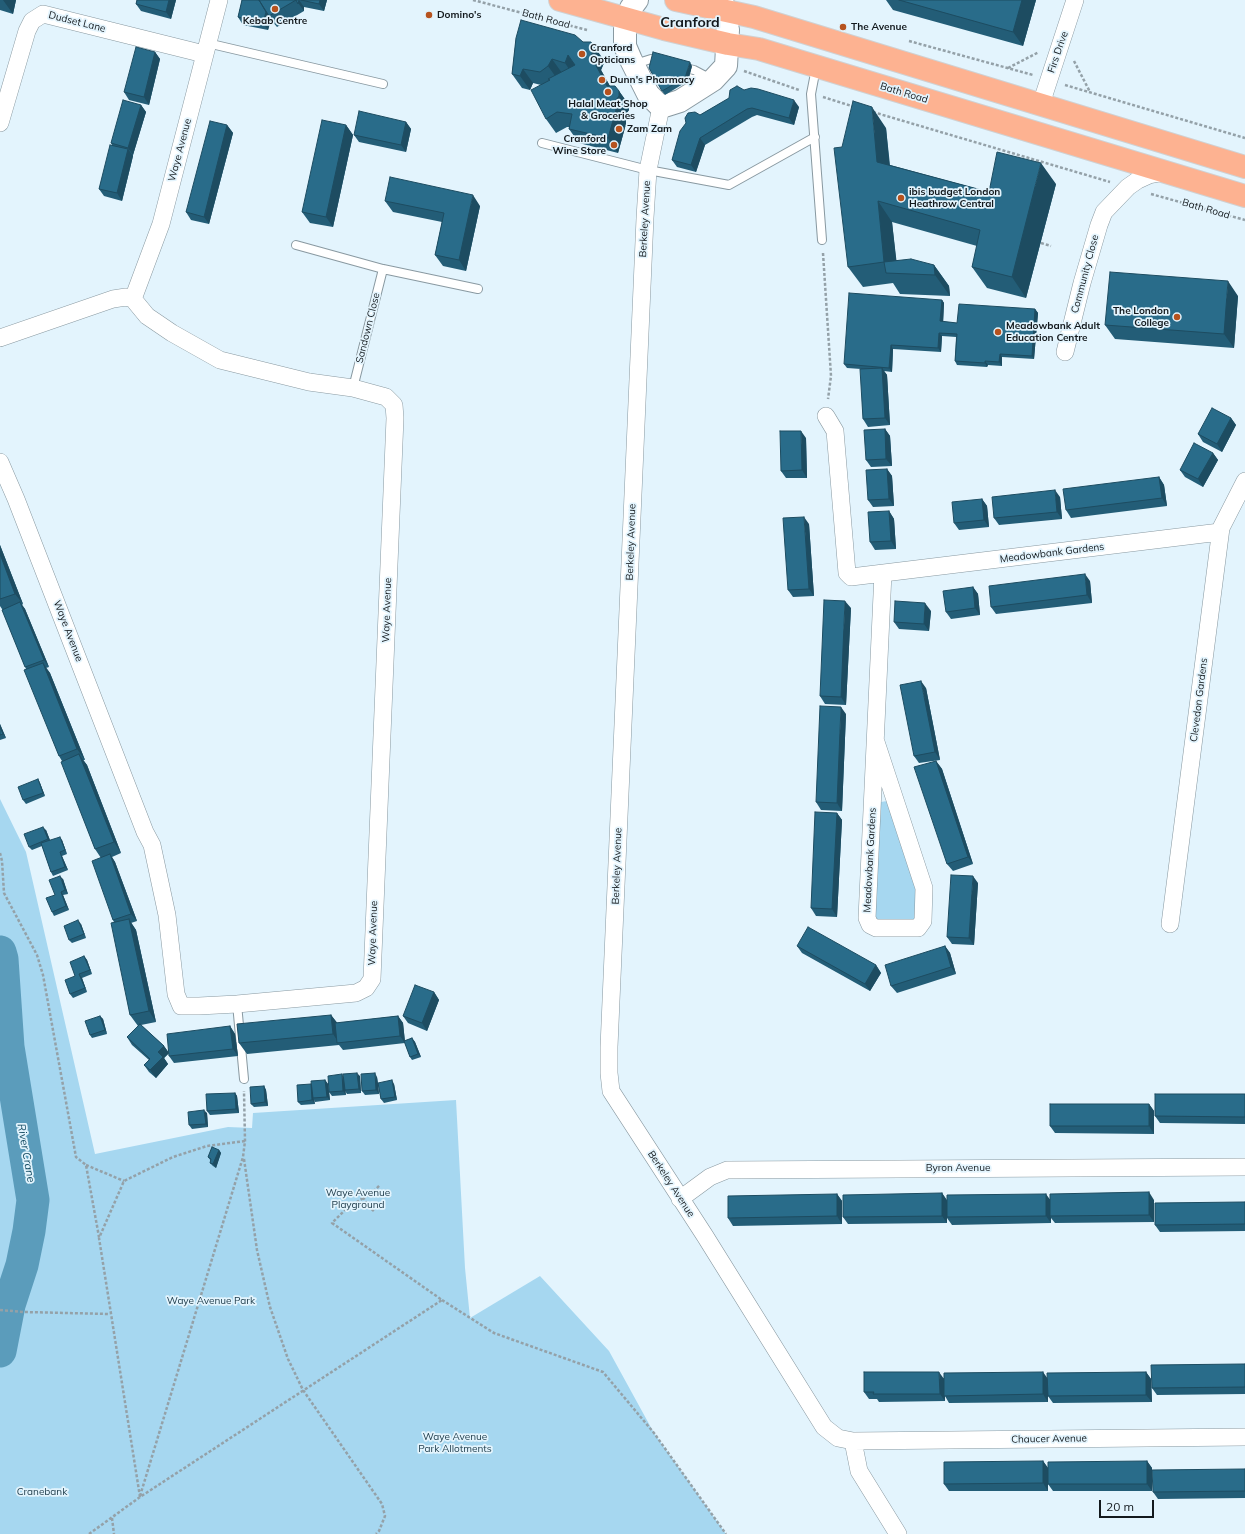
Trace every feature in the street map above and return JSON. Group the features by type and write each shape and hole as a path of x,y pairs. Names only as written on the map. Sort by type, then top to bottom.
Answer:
{"highway":[{"name":"Bath Road","path":"560,0 728,44 759,49 1245,196"},
{"path":"676,0 723,6 754,17 1245,167"}],"street":[{"name":"Waye Avenue","path":"0,462 16,499 145,832 152,845 167,915 176,994 181,1006 237,1004 356,993 366,988 372,979 395,418 394,405 386,397 352,388 309,382 220,360 172,333 147,316 133,298 160,224 219,0"},
{"path":"637,0 626,18 625,46 648,94 661,107 680,101 713,80 726,66 728,30 723,6"},
{"name":"Firs Drive","path":"1041,104 1075,0"},
{"name":"Dudset Lane","path":"0,123 27,32 32,21 43,14 206,49"},
{"name":"Berkeley Avenue","path":"661,107 648,170 609,1073 611,1092 824,1427 838,1438 853,1441"},
{"name":"Community Close","path":"1121,190 1125,160"},
{"name":"Community Close","path":"1065,352 1082,283 1104,212 1121,190 1149,175 1165,172"},
{"path":"0,338 113,300 126,297 133,298"},
{"name":"Meadowbank Gardens","path":"826,416 835,431 847,573 851,577 1220,532"},
{"name":"Clevedon Gardens","path":"1170,924 1220,532 1245,481"},
{"name":"Meadowbank Gardens","path":"876,742 924,888 924,921 918,928 876,928 870,924 867,918 883,573"},
{"name":"Byron Avenue","path":"680,1199 710,1177 727,1170 838,1168 1245,1167"},
{"name":"Chaucer Avenue","path":"853,1441 1245,1437"},
{"path":"853,1441 859,1472 898,1534"}],"lane":[{"path":"206,49 383,84"},
{"path":"632,62 651,59 694,70 713,80"},
{"path":"632,62 693,79 713,80"},
{"path":"816,67 812,94 822,240"},
{"path":"542,143 648,170 729,185 815,137"},
{"path":"296,245 383,269 478,289"},
{"name":"Sandown Close","path":"352,388 383,269"},
{"path":"237,1004 244,1079"}],"path":[{"name":"Bath Road","path":"473,0 588,31"},
{"path":"1008,68 1062,39 1090,92"},
{"path":"903,40 1008,68 1245,138"},
{"path":"742,70 803,91"},
{"path":"821,96 858,108"},
{"name":"Bath Road","path":"866,110 1121,190 1245,220"},
{"path":"822,240 832,376 826,416"},
{"path":"1040,243 1051,246"},
{"path":"0,853 4,893 37,955 43,975 76,1157 86,1165 124,1181"},
{"path":"140,1497 243,1156 245,1141 244,1079"},
{"path":"99,1238 124,1181 186,1152 207,1146 245,1141"},
{"path":"243,1156 257,1250 270,1307 288,1359 303,1390 382,1504 385,1516 379,1531 376,1534"},
{"path":"86,1165 140,1497"},
{"path":"380,1185 345,1210 332,1223 442,1300 494,1334 603,1372 654,1433 726,1534"},
{"path":"343,1197 345,1210"},
{"path":"363,1197 368,1206 374,1212"},
{"path":"89,1534 140,1497 442,1300"},
{"path":"0,1310 110,1314"},
{"path":"112,1518 114,1534"}],"green space":[{"path":"0,799 26,852 95,1154 228,1127 252,1128 253,1113 456,1100 465,1268 470,1318 540,1276 609,1351 654,1433 726,1534 0,1534"},
{"path":"887,801 916,889 917,900 914,920 881,922 875,918 881,802"}],"building":[{"path":"137,0 169,0 166,12 136,4"},
{"path":"242,0 259,0 266,12 263,23 238,17"},
{"path":"259,0 296,0 269,16"},
{"path":"301,0 320,0 319,4"},
{"path":"899,0 1022,0 1013,32"},
{"path":"521,20 575,35 583,42 591,42 594,49 591,56 607,86 615,86 619,91 619,96 616,100 616,110 608,138 569,129 572,114 557,112 546,119 531,90 575,65 568,55 565,63 552,59 548,66 540,72 523,69 520,76 512,74 516,38"},
{"path":"136,47 155,52 144,97 124,92"},
{"path":"653,52 690,62 685,78 662,91 649,68"},
{"path":"737,86 744,90 751,88 758,89 794,100 789,118 752,108 747,109 700,138 691,165 672,160 680,131 686,123 685,118 688,113 695,112 700,115 729,98 730,90"},
{"path":"123,100 141,105 128,148 111,143"},
{"path":"853,101 872,107 877,162 989,192 997,152 1041,163 1012,277 972,267 980,230 878,201 884,262 848,267 834,148 842,147"},
{"path":"359,111 406,122 401,145 354,135"},
{"path":"322,120 346,125 326,217 302,212"},
{"path":"210,121 227,125 204,217 186,212"},
{"path":"110,145 128,149 117,193 99,189"},
{"path":"390,177 473,195 459,260 435,255 444,213 385,201"},
{"path":"911,259 934,265 935,275 886,273 884,262"},
{"name":"The London College","path":"1110,272 1228,281 1224,334 1105,325"},
{"path":"849,293 942,300 940,321 957,323 959,304 1035,309 1032,356 1000,354 999,362 985,361 985,363 955,361 957,334 939,333 938,348 891,345 889,368 844,364"},
{"path":"882,368 885,418 863,419 860,369"},
{"path":"1212,408 1231,418 1217,444 1198,434"},
{"path":"885,429 886,459 866,460 864,430"},
{"path":"780,431 801,431 802,470 781,471"},
{"path":"1194,443 1213,453 1198,479 1180,470"},
{"path":"887,469 889,499 868,500 866,470"},
{"path":"1159,477 1162,498 1066,510 1063,489"},
{"path":"1055,490 1057,512 994,518 992,497"},
{"path":"982,499 984,520 954,523 952,502"},
{"path":"889,511 891,541 870,542 868,512"},
{"path":"804,517 809,589 788,590 783,518"},
{"path":"0,554 15,594 0,599"},
{"path":"1085,574 1087,595 991,607 989,586"},
{"path":"973,587 975,608 946,612 943,591"},
{"path":"824,600 845,601 841,697 820,696"},
{"path":"895,601 925,603 924,624 894,622"},
{"path":"20,602 44,660 25,667 2,610"},
{"path":"43,663 77,749 59,756 24,670"},
{"path":"921,681 935,752 914,756 900,685"},
{"path":"820,706 841,707 837,803 816,802"},
{"path":"0,727 3,734 0,735"},
{"path":"79,754 114,842 95,849 61,762"},
{"path":"936,761 968,857 947,864 914,767"},
{"path":"38,779 43,793 23,800 18,787"},
{"path":"815,812 837,813 832,909 811,908"},
{"path":"43,827 48,839 29,847 24,834"},
{"path":"60,837 65,850 60,852 65,867 51,872 41,843"},
{"path":"110,854 131,914 113,920 92,861"},
{"path":"951,875 973,876 969,938 947,937"},
{"path":"60,876 65,890 61,892 66,906 52,912 46,898 55,895 49,880"},
{"path":"129,919 149,1011 130,1015 111,923"},
{"path":"78,920 84,934 69,940 64,926"},
{"path":"808,927 876,965 865,984 797,946"},
{"path":"945,946 951,967 891,986 885,965"},
{"path":"84,956 90,970 79,974 85,988 70,994 65,980 75,976 70,962"},
{"path":"415,985 434,992 422,1023 403,1016"},
{"path":"331,1015 333,1034 239,1043 237,1024"},
{"path":"100,1016 105,1030 90,1035 85,1021"},
{"path":"398,1016 400,1036 337,1043 335,1023"},
{"path":"140,1024 164,1046 158,1052 163,1057 150,1070 144,1065 150,1059 127,1037"},
{"path":"230,1026 233,1049 169,1056 167,1034"},
{"path":"412,1038 418,1054 410,1057 404,1041"},
{"path":"357,1073 359,1089 345,1090 343,1074"},
{"path":"375,1073 376,1090 362,1091 361,1074"},
{"path":"342,1074 343,1091 329,1092 328,1076"},
{"path":"325,1080 327,1097 313,1098 311,1081"},
{"path":"392,1080 395,1097 381,1099 378,1083"},
{"path":"311,1084 312,1100 298,1102 297,1085"},
{"path":"264,1086 265,1102 251,1104 250,1087"},
{"path":"235,1093 236,1109 207,1111 206,1094"},
{"path":"1155,1094 1245,1094 1245,1117 1155,1116"},
{"path":"1050,1104 1149,1104 1149,1126 1050,1126"},
{"path":"204,1110 206,1124 189,1125 188,1112"},
{"path":"212,1147 219,1150 213,1164 210,1163 211,1159 208,1157"},
{"path":"1149,1192 1149,1215 1050,1216 1050,1194"},
{"path":"942,1193 942,1216 843,1217 843,1195"},
{"path":"837,1194 837,1216 728,1218 728,1196"},
{"path":"1046,1194 1046,1216 947,1217 947,1195"},
{"path":"1245,1202 1245,1224 1155,1225 1155,1203"},
{"path":"1245,1364 1245,1387 1152,1388 1151,1365"},
{"path":"864,1372 939,1372 940,1394 873,1394 874,1392 864,1392"},
{"path":"1043,1372 1043,1394 944,1396 944,1373"},
{"path":"1146,1372 1146,1395 1048,1396 1047,1373"},
{"path":"1043,1461 1043,1483 944,1484 944,1462"},
{"path":"1147,1461 1147,1484 1048,1484 1048,1462"},
{"path":"1245,1469 1245,1491 1153,1492 1152,1470"}],"waterway":[{"name":"River Crane","path":"0,952 2,959 8,1047 33,1200 29,1231 22,1265 9,1305 0,1351"},
{"path":"0,1298 11,1300"}],"place":[{"name":"Kebab Centre","path":"275,9"},
{"name":"Domino's","path":"429,15"},
{"name":"The Avenue","path":"843,27"},
{"name":"Cranford Opticians","path":"582,54"},
{"name":"Dunn's Pharmacy","path":"602,80"},
{"name":"Halal Meat Shop & Groceries","path":"608,92"},
{"name":"Zam Zam","path":"619,129"},
{"name":"Cranford Wine Store","path":"614,145"},
{"name":"ibis budget London Heathrow Central","path":"901,198"},
{"name":"The London College","path":"1177,317"},
{"name":"Meadowbank Adult Education Centre","path":"998,332"}],"district":[{"name":"Cranford","path":"690,23"}],"park label":[{"name":"Waye Avenue Playground","path":"358,1198"},
{"name":"Waye Avenue Park","path":"211,1301"},
{"name":"Waye Avenue Park Allotments","path":"455,1442"},
{"name":"Cranebank","path":"42,1492"}]}
